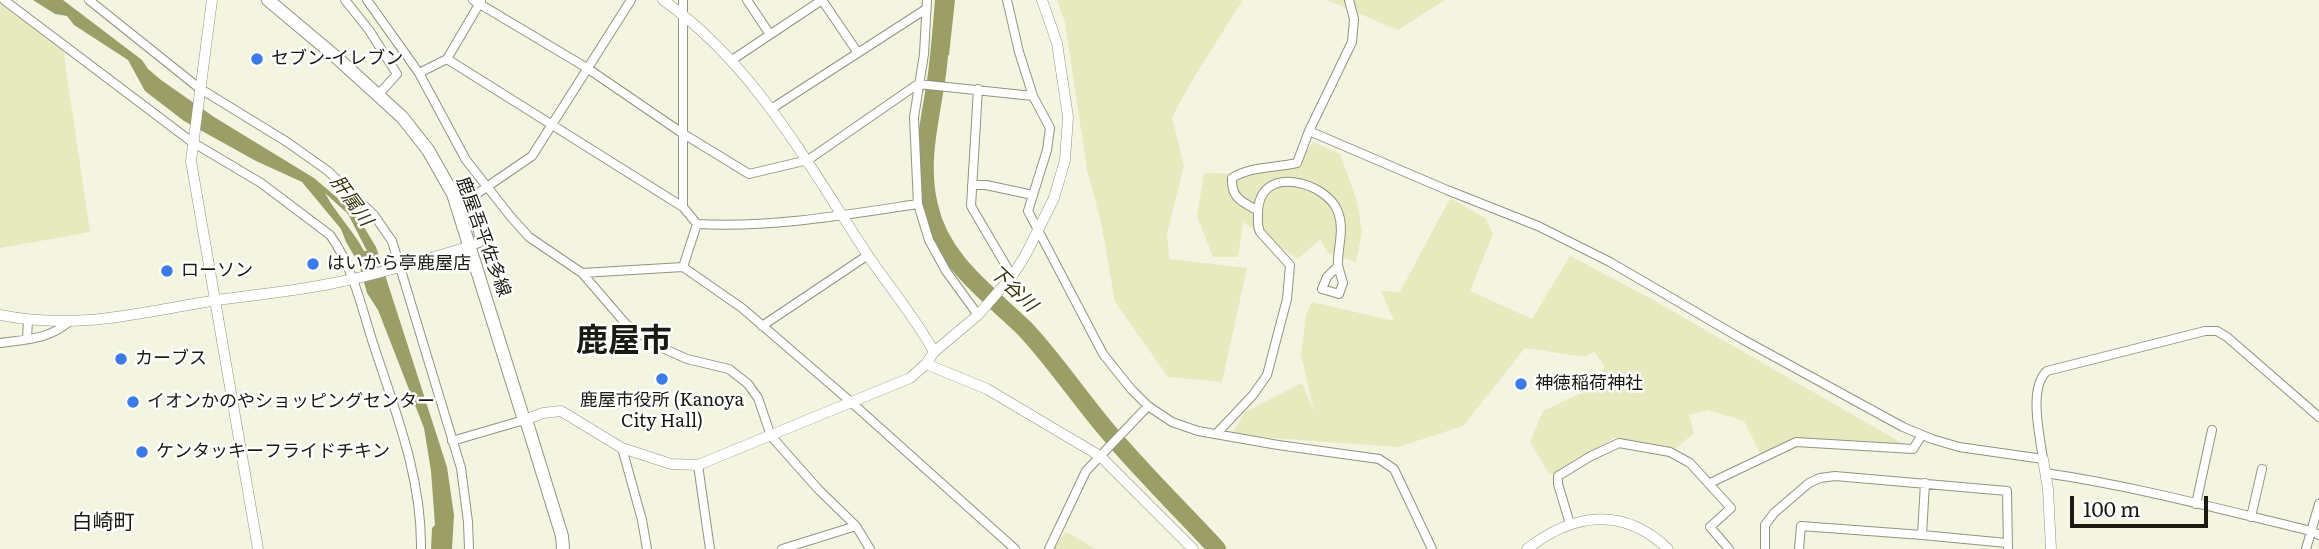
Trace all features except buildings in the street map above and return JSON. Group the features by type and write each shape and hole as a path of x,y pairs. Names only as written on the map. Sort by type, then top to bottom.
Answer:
{"main road":[{"name":"鹿屋吾平佐多線","path":"268,0 402,117 428,150 453,194 527,423 562,536 563,549"}],"street":[{"path":"4,0 330,235 338,246 352,279 410,456 420,515 421,549"},
{"path":"89,0 199,88 287,142 328,171 353,192 374,215 392,241 462,478 469,549"},
{"path":"212,0 191,161 258,549"},
{"path":"345,0 369,30 397,75 378,95"},
{"path":"367,0 419,73 467,160 485,186 529,237 582,273 626,324 658,346 687,359 729,369 748,384 758,398 771,436 818,489 856,526 870,549"},
{"path":"0,315 69,323 128,317 352,279 400,268 479,243 480,235 471,203 475,195 532,156 553,127 631,0"},
{"path":"663,0 684,14 732,60 771,109 808,160 933,352"},
{"path":"683,0 683,207"},
{"path":"747,0 769,33"},
{"path":"732,60 822,0 858,53"},
{"path":"1007,0 1033,96 1050,128 1047,150 1028,211 1103,354 1131,389 1172,422 1198,431 1379,459 1394,469 1432,549"},
{"path":"452,442 543,413 561,411 622,448 671,464 698,465 903,382 926,364 933,352 982,311 1001,290 1038,232 1057,187 1065,160 1068,117 1057,43 1042,0"},
{"path":"1257,210 1234,196 1232,178 1246,170 1297,163 1309,131 1352,42 1354,19 1349,0"},
{"path":"419,73 447,59 478,1 750,174 808,160 918,84 1033,96"},
{"path":"771,109 858,53 927,4"},
{"path":"927,4 924,54 914,117 918,204 929,240 946,271 982,311"},
{"path":"447,59 683,207 696,224"},
{"path":"978,89 971,206 1012,276"},
{"path":"1309,131 1550,232 1610,262 1742,339 1922,435 1959,447 2043,459"},
{"path":"1217,433 1253,395 1267,374 1287,299 1290,265 1257,227 1258,201 1265,189 1288,181 1321,192 1332,202 1338,211 1341,230 1338,267"},
{"path":"972,185 986,185 1034,195"},
{"path":"696,224 735,225 843,215 918,204"},
{"path":"682,267 696,224"},
{"path":"762,326 868,255"},
{"path":"582,273 682,267 719,290 851,402 1015,549"},
{"path":"27,339 28,319"},
{"path":"0,343 57,333 69,323"},
{"path":"2051,549 2036,388 2041,376 2047,371 2205,331 2217,331 2319,417"},
{"path":"926,364 987,389 1104,452 1193,549"},
{"path":"1049,549 1086,471 1149,406"},
{"path":"2196,504 2212,430"},
{"path":"1710,483 1796,442 1913,449 1922,435"},
{"path":"1570,524 1558,476 1619,443 1670,452 1690,463 1731,508 1710,527 1730,549"},
{"path":"622,448 642,520 647,549"},
{"path":"698,465 710,549"},
{"path":"2251,517 2262,469"},
{"path":"2045,474 2082,479 2315,533"},
{"path":"1765,549 1765,525 1774,513 1799,490 1820,478 1849,477 2007,491 2008,546 1923,535 1801,526 1799,549"},
{"path":"1923,535 1925,483"},
{"path":"2306,549 2315,533 2319,504"},
{"path":"1527,549 1556,529 1598,519 1623,521 1657,538 1668,549"},
{"path":"782,549 856,526"}],"shaded area":[{"path":"33,0 63,0 142,60 161,80 214,117 314,178 361,222 376,247 447,467 454,515 452,549 431,549 432,528 435,525 431,471 424,428 378,310 367,293 359,264 341,229 302,182 256,161 184,121 145,91 128,60 74,25 67,16 55,14","holes":["325,193 348,214 367,251 364,251"]},
{"path":"937,0 955,0 949,55 931,58"},
{"path":"1057,0 1243,0 1172,117 1184,166 1167,233 1169,259 1247,268 1222,382 1168,377 1115,302 1101,222 1087,170 1065,22"},
{"path":"1327,0 1445,0 1398,30"},
{"path":"0,4 63,49 90,232 0,248"},
{"path":"1313,142 1340,154 1357,201 1362,232 1356,262 1328,253 1320,239 1298,259 1243,222 1238,257 1213,257 1197,216 1204,173 1248,174 1297,163"},
{"path":"1450,198 1486,219 1493,234 1470,291 1532,319 1570,256 1648,297 1914,450 1796,442 1763,459 1744,421 1708,410 1689,415 1694,433 1675,449 1614,438 1556,474 1549,474 1530,442 1543,411 1580,394 1605,367 1594,351 1585,357 1525,348 1463,426 1398,447 1231,435 1245,412 1302,383 1314,412 1301,354 1306,315 1312,302 1394,321 1381,291 1400,292"},
{"path":"1066,532 1096,549 1053,549"}],"waterway":[{"name":"下谷川","path":"944,0 925,156 926,189 935,226 967,274 1036,341 1118,444 1217,549"}],"place":[{"name":"セブン-イレブン","path":"257,59"},
{"name":"はいから亭鹿屋店","path":"313,264"},
{"name":"ローソン","path":"167,271"},
{"name":"カーブス","path":"121,359"},
{"name":"鹿屋市役所 (Kanoya City Hall)","path":"662,379"},
{"name":"神徳稲荷神社","path":"1521,384"},
{"name":"イオンかのやショッピングセンター","path":"133,402"},
{"name":"ケンタッキーフライドチキン","path":"142,452"}],"district":[{"name":"鹿屋市","path":"624,342"},
{"name":"白崎町","path":"103,523"}],"water label":[{"name":"肝属川","path":"351,201"}]}
